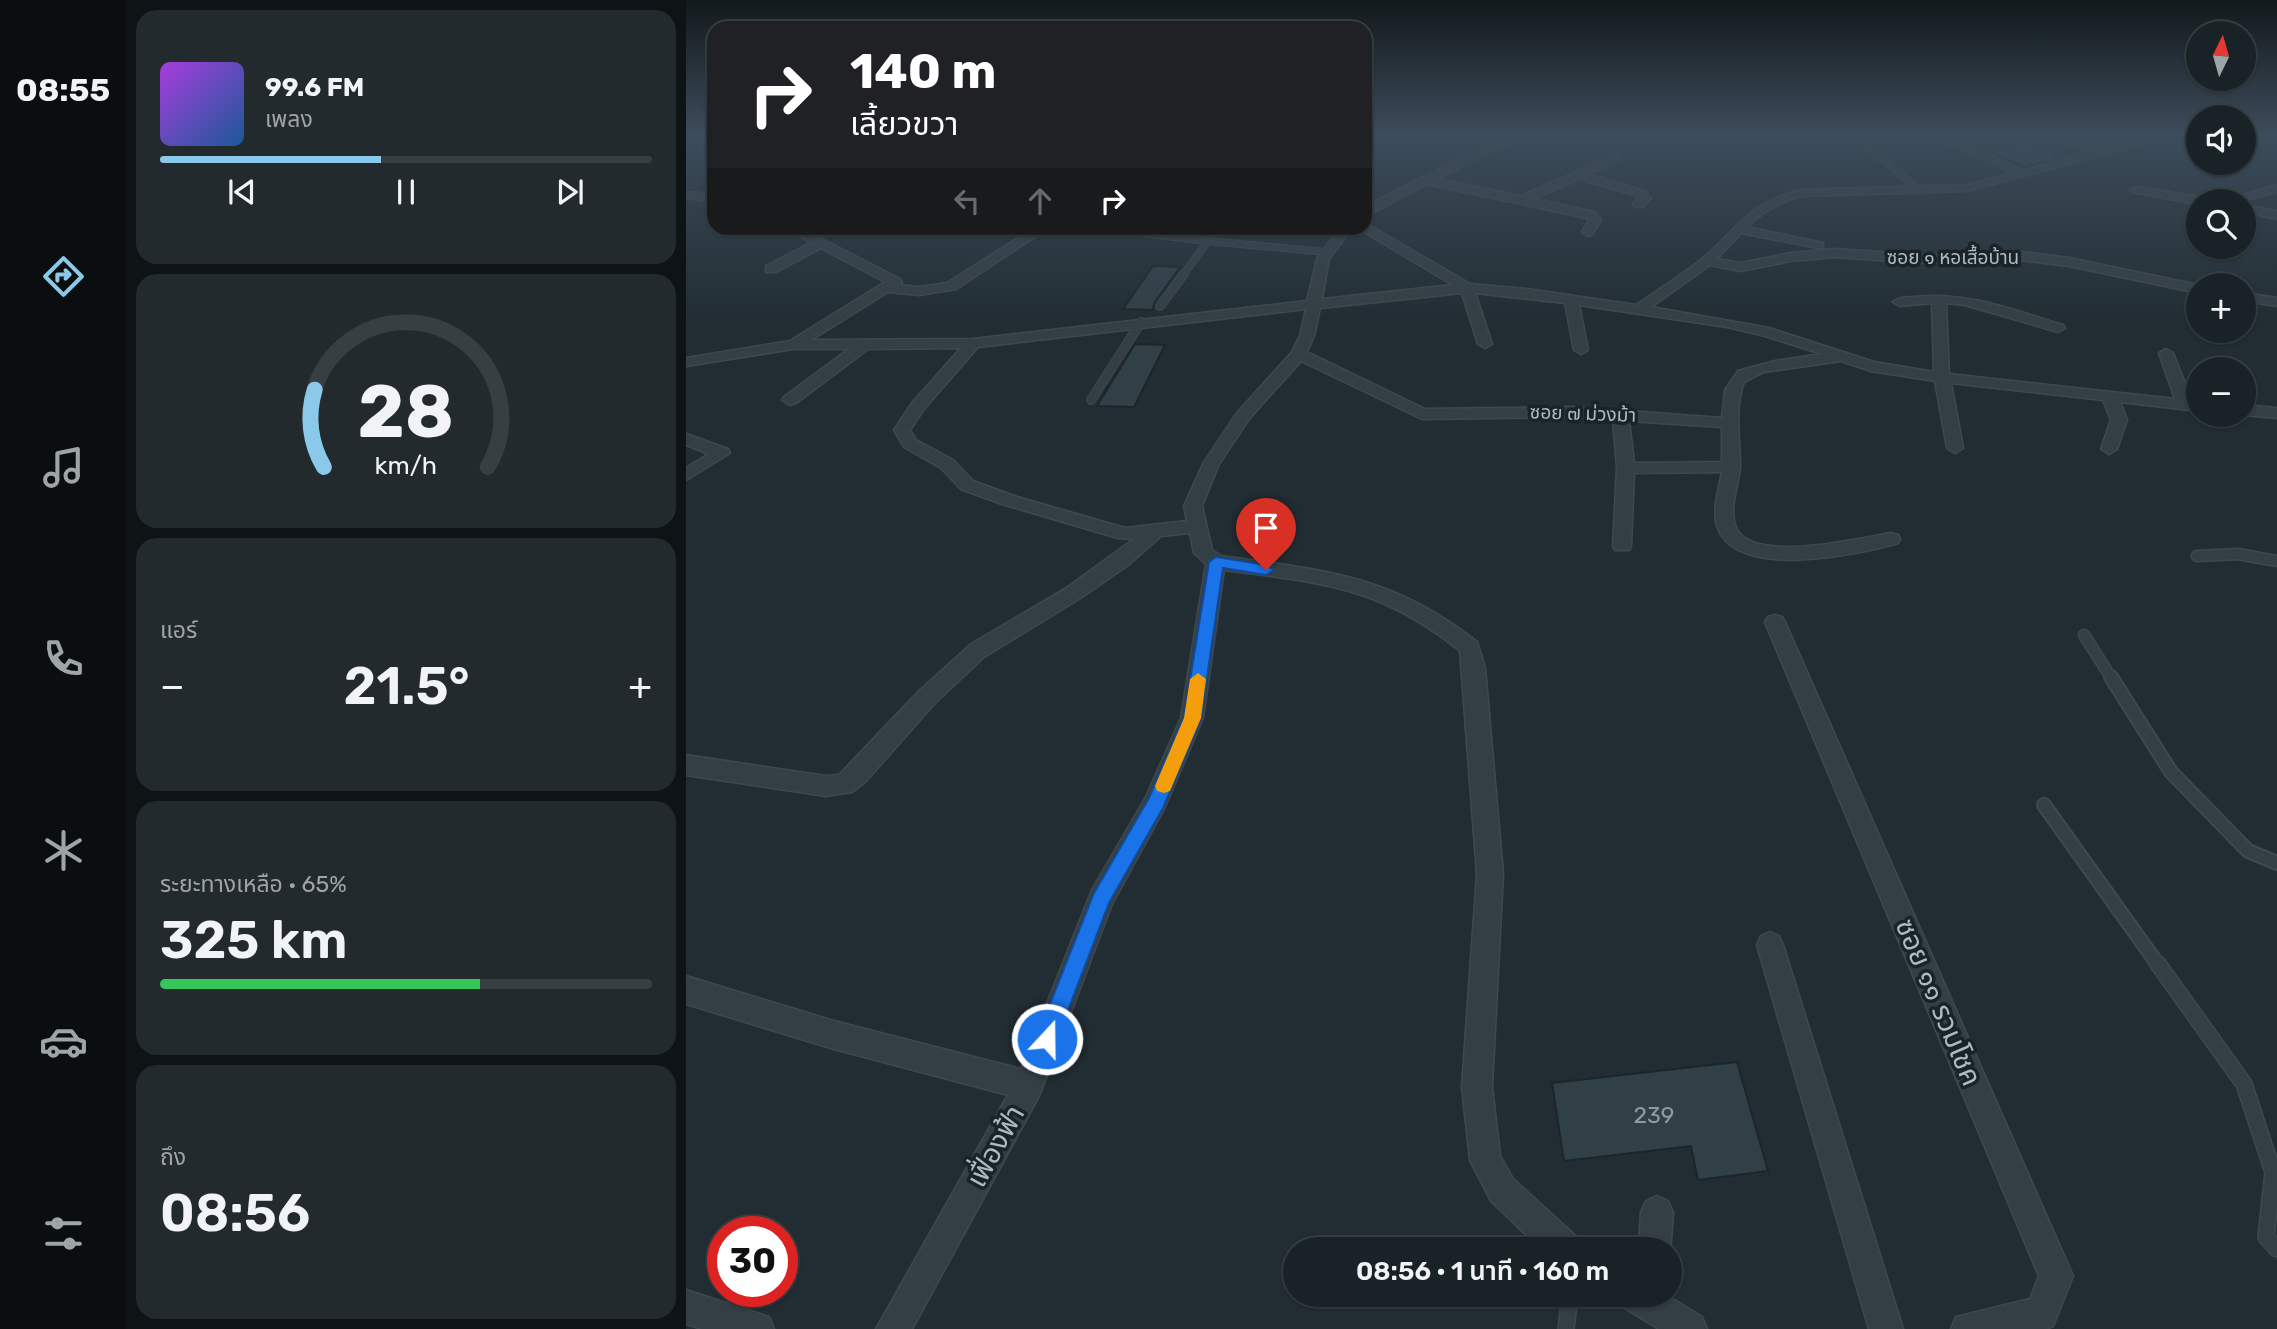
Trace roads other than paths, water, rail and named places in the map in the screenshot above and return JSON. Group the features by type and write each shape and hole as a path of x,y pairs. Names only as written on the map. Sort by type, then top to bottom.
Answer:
{"street":[{"path":"1372,209 1396,196"},
{"path":"1503,196 1591,215 1595,220 1588,232"},
{"path":"1522,200 1531,196"},
{"path":"1639,204 1645,198 1644,196"},
{"path":"1639,309 1707,261 1762,205 1783,196"},
{"path":"2256,211 2277,215"},
{"path":"1738,229 1819,246"},
{"path":"1372,231 1467,288 1485,344"},
{"path":"793,345 895,282 806,235"},
{"path":"884,288 919,291 951,286 1031,235"},
{"path":"1340,235 1326,252 1307,336 1299,354 1243,416 1210,464 1193,506 1196,526 1203,553 1216,562 1350,583 1377,591 1423,613 1470,647 1474,668 1490,874 1477,1087 1485,1160 1502,1191 1552,1237"},
{"path":"771,269 821,243"},
{"name":"ซอย ๑ หอเสื้อบ้าน","path":"1707,261 1741,267 1791,257 1834,253 1924,260 2013,255 2069,262 2186,286"},
{"path":"687,363 793,345 973,343 1141,322 1467,288 1639,309 1727,323 1769,332 1871,366 1942,377 2186,405"},
{"path":"1900,302 1939,298 1966,301 2057,328"},
{"path":"1939,298 1942,377 1955,448"},
{"path":"2256,299 2277,302"},
{"path":"1571,300 1581,349"},
{"path":"973,343 918,406 902,430 910,443 947,464 967,485 1008,500 1125,534 1196,526"},
{"path":"790,400 865,344"},
{"path":"2166,353 2186,394"},
{"name":"ซอย ๗ ม่วงม้า","path":"1299,354 1422,414 1435,416 1517,411 1620,414 1728,423"},
{"path":"1842,356 1743,374 1738,380 1728,423 1731,467 1725,520 1731,536 1744,546 1772,554 1891,539"},
{"path":"2109,449 2119,420 2110,397"},
{"path":"2256,411 2277,413"},
{"path":"1620,414 1626,468 1622,546"},
{"path":"686,439 722,453 686,475"},
{"path":"1626,468 1731,467"},
{"path":"686,765 825,786 844,785 859,774 927,697 977,651 1075,592 1121,560 1157,530"},
{"name":"เฟื่องฟ้า","path":"893,1329 1029,1086 1101,899 1156,802 1192,718 1216,562"},
{"name":"ซอย ๑๑ รวมโชค","path":"1775,622 2056,1276 2041,1314 1968,1329"},
{"path":"1770,945 1886,1329"},
{"path":"686,990 834,1035 1029,1086"},
{"path":"1656,1237 1657,1212"},
{"path":"686,1307 757,1329"},
{"path":"1658,1307 1690,1329"}],"lane":[{"path":"1155,235 1326,252"},
{"path":"1160,306 1208,242"},
{"path":"1091,400 1141,322"},
{"path":"2197,556 2238,554 2277,561"},
{"path":"2084,635 2171,772 2248,850 2277,863"},
{"path":"2044,805 2244,1084 2273,1172 2266,1237 2277,1250"},
{"path":"1566,1329 1569,1307"}]}
